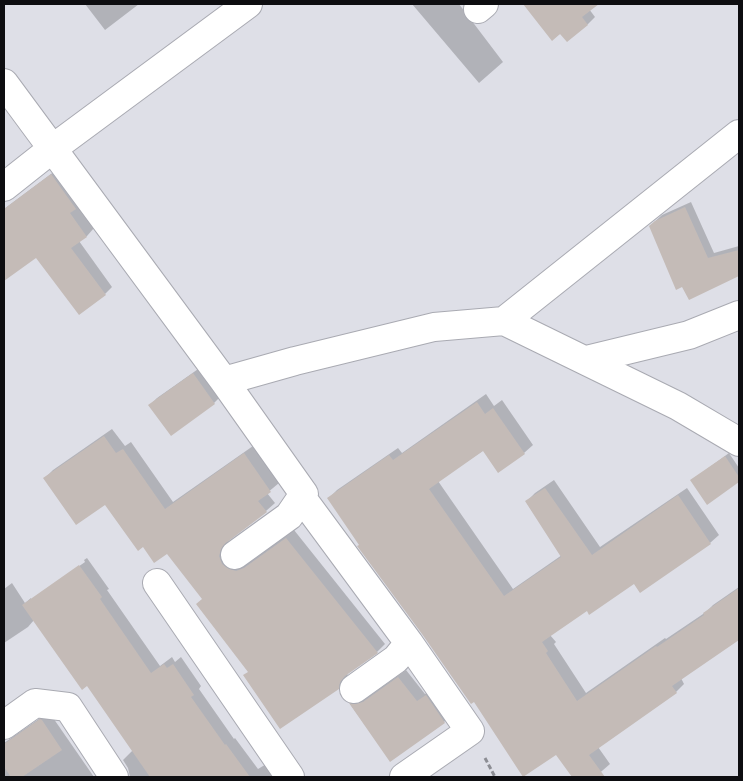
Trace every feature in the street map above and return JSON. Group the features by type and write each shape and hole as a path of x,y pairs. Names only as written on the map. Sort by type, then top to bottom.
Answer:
{"street":[{"path":"4,187 52,149 248,4"},
{"path":"4,83 224,381 304,494 290,516 235,554"},
{"path":"504,321 739,134"},
{"path":"586,360 689,335 739,315"},
{"path":"224,381 295,361 434,327 504,321 678,406 739,442"},
{"path":"302,498 470,731 404,777"},
{"path":"157,583 290,777"},
{"path":"354,689 396,659 408,643"},
{"path":"4,725 35,703 68,708 114,777"}],"building":[{"path":"523,4 599,4 582,17 588,25 567,42 560,34 552,41"},
{"path":"51,174 76,209 70,213 87,237 71,248 106,295 79,315 36,258 4,281 4,209"},
{"path":"685,207 708,258 739,250 739,276 689,300 682,287 676,290 649,226 655,221"},
{"path":"193,373 215,404 171,436 148,405"},
{"path":"477,402 485,414 493,408 525,454 498,473 483,451 429,489 504,596 561,557 525,501 545,488 592,555 678,495 711,544 640,593 634,584 589,615 587,611 542,642 548,651 546,653 577,701 704,615 703,613 739,588 739,640 672,686 677,693 589,755 605,777 572,777 556,755 523,777 474,702 471,704 357,546 359,545 327,498 389,455 393,460"},
{"path":"104,436 116,453 123,449 165,509 244,453 271,492 258,501 267,512 226,543 221,549 219,556 222,564 236,571 244,568 286,538 378,653 345,676 340,682 339,689 280,729 243,675 248,672 196,604 202,599 167,554 154,563 143,547 138,551 105,505 76,525 43,478"},
{"path":"725,456 739,477 739,482 707,505 690,480"},
{"path":"79,565 151,673 164,664 167,668 173,664 194,695 191,697 250,777 150,777 87,686 82,690 22,605"},
{"path":"398,677 417,701 426,695 445,723 390,762 349,703 363,702"},
{"path":"40,719 62,750 22,777 11,777 4,767 4,744"}]}
